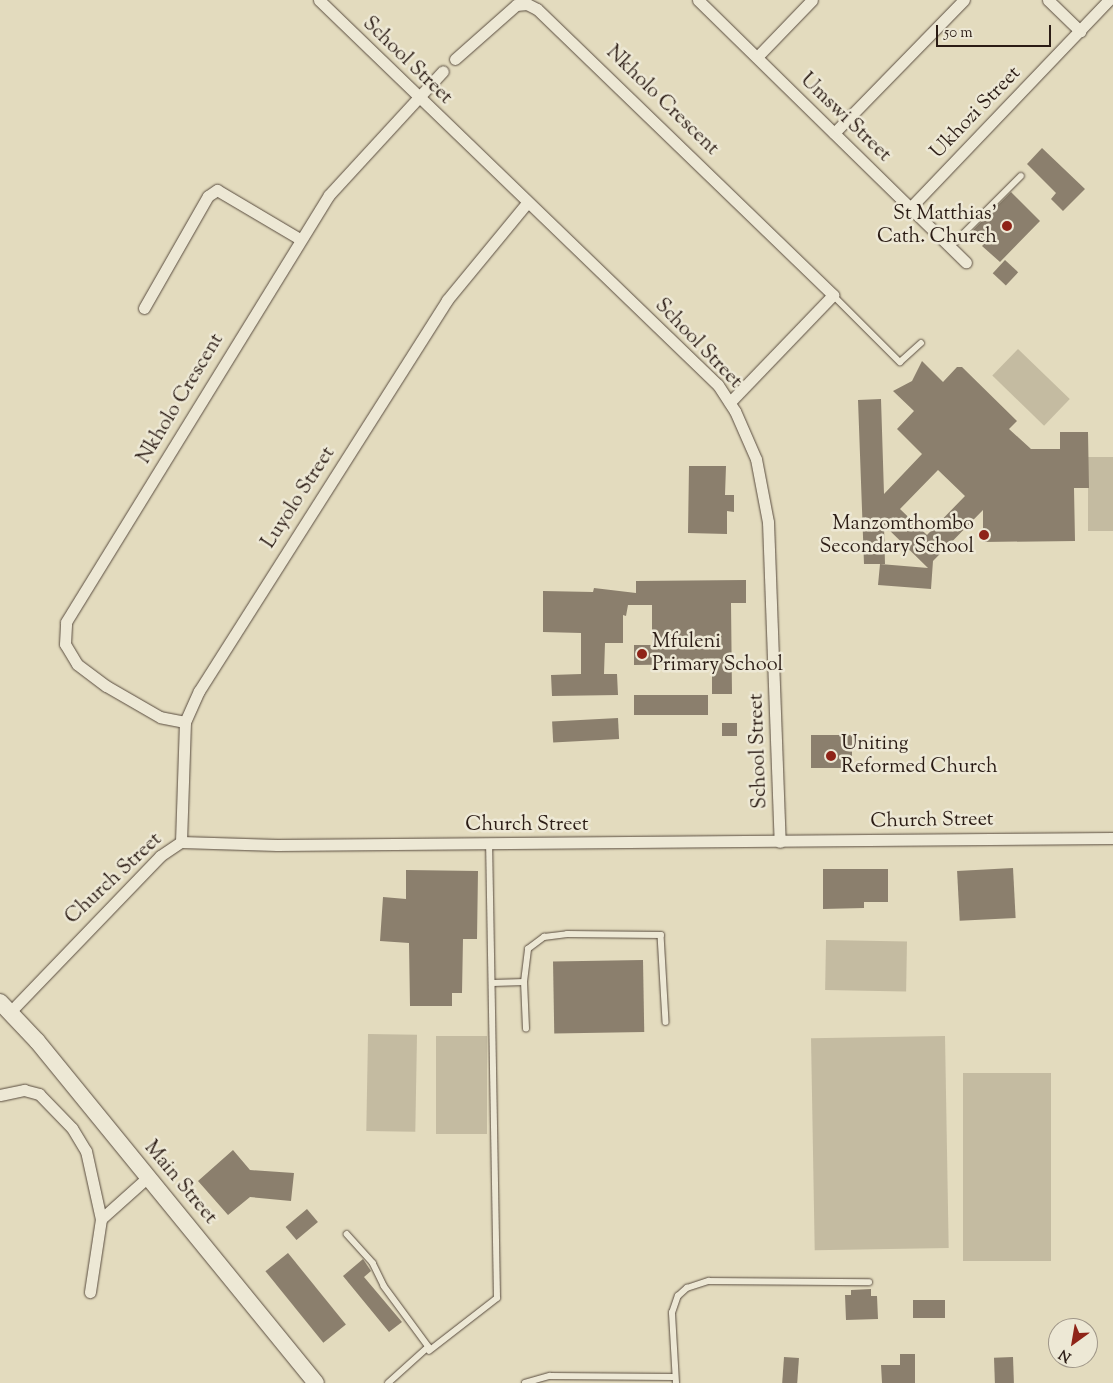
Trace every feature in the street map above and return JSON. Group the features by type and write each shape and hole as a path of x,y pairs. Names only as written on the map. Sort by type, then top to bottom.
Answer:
{"street":[{"name":"School Street","path":"319,0 526,204 718,385 730,402 756,459 768,522 780,842"},
{"name":"Umswi Street","path":"698,0 966,262"},
{"path":"757,57 812,0"},
{"path":"834,133 964,0"},
{"path":"1048,0 1080,31"},
{"name":"Ukhozi Street","path":"910,208 1109,0"},
{"name":"Nkholo Crescent","path":"455,59 516,5 527,4 538,9 833,295"},
{"name":"Nkholo Crescent","path":"185,722 160,717 92,676 77,664 65,644 64,628 300,239 329,195 443,71"},
{"path":"144,308 208,196 217,190 300,239"},
{"name":"Luyolo Street","path":"181,842 185,722 199,691 447,300 526,204"},
{"path":"730,402 833,295"},
{"name":"Church Street","path":"6,1007 160,856 181,842 489,844 1113,838"},
{"name":"Main Street","path":"6,1007 316,1383"},
{"path":"0,1095 24,1090 39,1094 72,1128 86,1151 101,1219 90,1292"},
{"path":"101,1219 148,1177"}],"lane":[{"path":"950,247 1021,176"},
{"name":"Nkholo Crescent","path":"833,295 901,362 921,343"},
{"path":"389,1383 497,1298 493,983 489,844"},
{"path":"526,1029 524,982 528,949 544,937 659,934 663,940 666,1022"},
{"path":"493,983 524,982"},
{"path":"347,1234 373,1263 384,1286 429,1347 429,1351"},
{"path":"525,1383 550,1376 676,1380 672,1313 678,1296 687,1288 709,1281 869,1282"}],"shaded area":[{"path":"1018,349 1070,399 1044,426 992,376"},
{"path":"1088,457 1113,457 1113,531 1088,531"},
{"path":"826,940 907,941 906,991 825,990"},
{"path":"368,1034 417,1035 415,1132 366,1131"},
{"path":"436,1036 487,1036 487,1134 436,1134"},
{"path":"945,1036 949,1248 815,1250 811,1038"},
{"path":"963,1073 1051,1073 1051,1261 963,1261"}],"building":[{"path":"1042,148 1085,189 1063,211 1051,199 1056,193 1027,164"},
{"name":"St Matthias' Cath. Church","path":"1011,192 1040,221 1000,262 982,246 986,242 973,230"},
{"path":"1005,260 1018,272 1006,285 993,273"},
{"path":"922,361 943,382 957,367 962,367 1017,421 1009,429 1031,449 1060,449 1060,432 1088,432 1089,488 1074,488 1075,541 983,542 983,510 933,561 931,589 878,585 880,564 864,564 858,400 881,399 884,494 922,454 897,429 914,411 893,391 912,381","holes":["938,470 965,496 927,535 900,509","884,525 928,568 880,564 885,564"]},
{"path":"689,466 726,466 725,495 734,495 734,512 727,511 727,534 688,533"},
{"path":"746,580 746,603 731,603 732,694 712,694 712,664 634,665 634,645 652,645 652,605 628,605 626,616 623,615 623,643 605,643 604,674 617,674 618,695 552,696 551,675 581,674 581,633 543,632 543,591 593,592 594,588 636,593 636,581"},
{"path":"634,695 708,695 708,715 634,715"},
{"path":"618,718 619,739 553,742 552,721"},
{"path":"722,723 737,723 737,736 722,736"},
{"path":"811,735 852,735 852,768 811,768"},
{"path":"1013,868 1016,918 960,921 957,871"},
{"path":"823,869 888,869 888,902 864,902 864,908 823,909"},
{"path":"406,870 478,871 477,939 463,939 462,993 452,993 452,1006 410,1006 409,943 380,941 383,897 406,899"},
{"path":"643,960 644,1032 554,1034 553,962"},
{"path":"233,1150 250,1170 294,1173 291,1201 250,1197 228,1215 198,1181"},
{"path":"307,1209 318,1222 296,1240 286,1227"},
{"path":"288,1253 346,1324 323,1343 265,1271"},
{"path":"363,1259 371,1271 364,1277 402,1322 389,1332 343,1276"},
{"path":"871,1289 871,1296 877,1296 878,1319 846,1320 845,1295 851,1295 851,1290"},
{"path":"913,1300 945,1300 945,1318 913,1318"},
{"path":"900,1354 915,1354 915,1383 882,1383 881,1365 900,1365"},
{"path":"784,1357 799,1358 797,1383 782,1383"},
{"path":"1013,1357 1014,1383 995,1383 994,1358"}],"place":[{"name":"St Matthias' Cath. Church","path":"1007,226"},
{"name":"Manzomthombo Secondary School","path":"984,535"},
{"name":"Mfuleni Primary School","path":"642,654"},
{"name":"Uniting Reformed Church","path":"831,756"}]}
